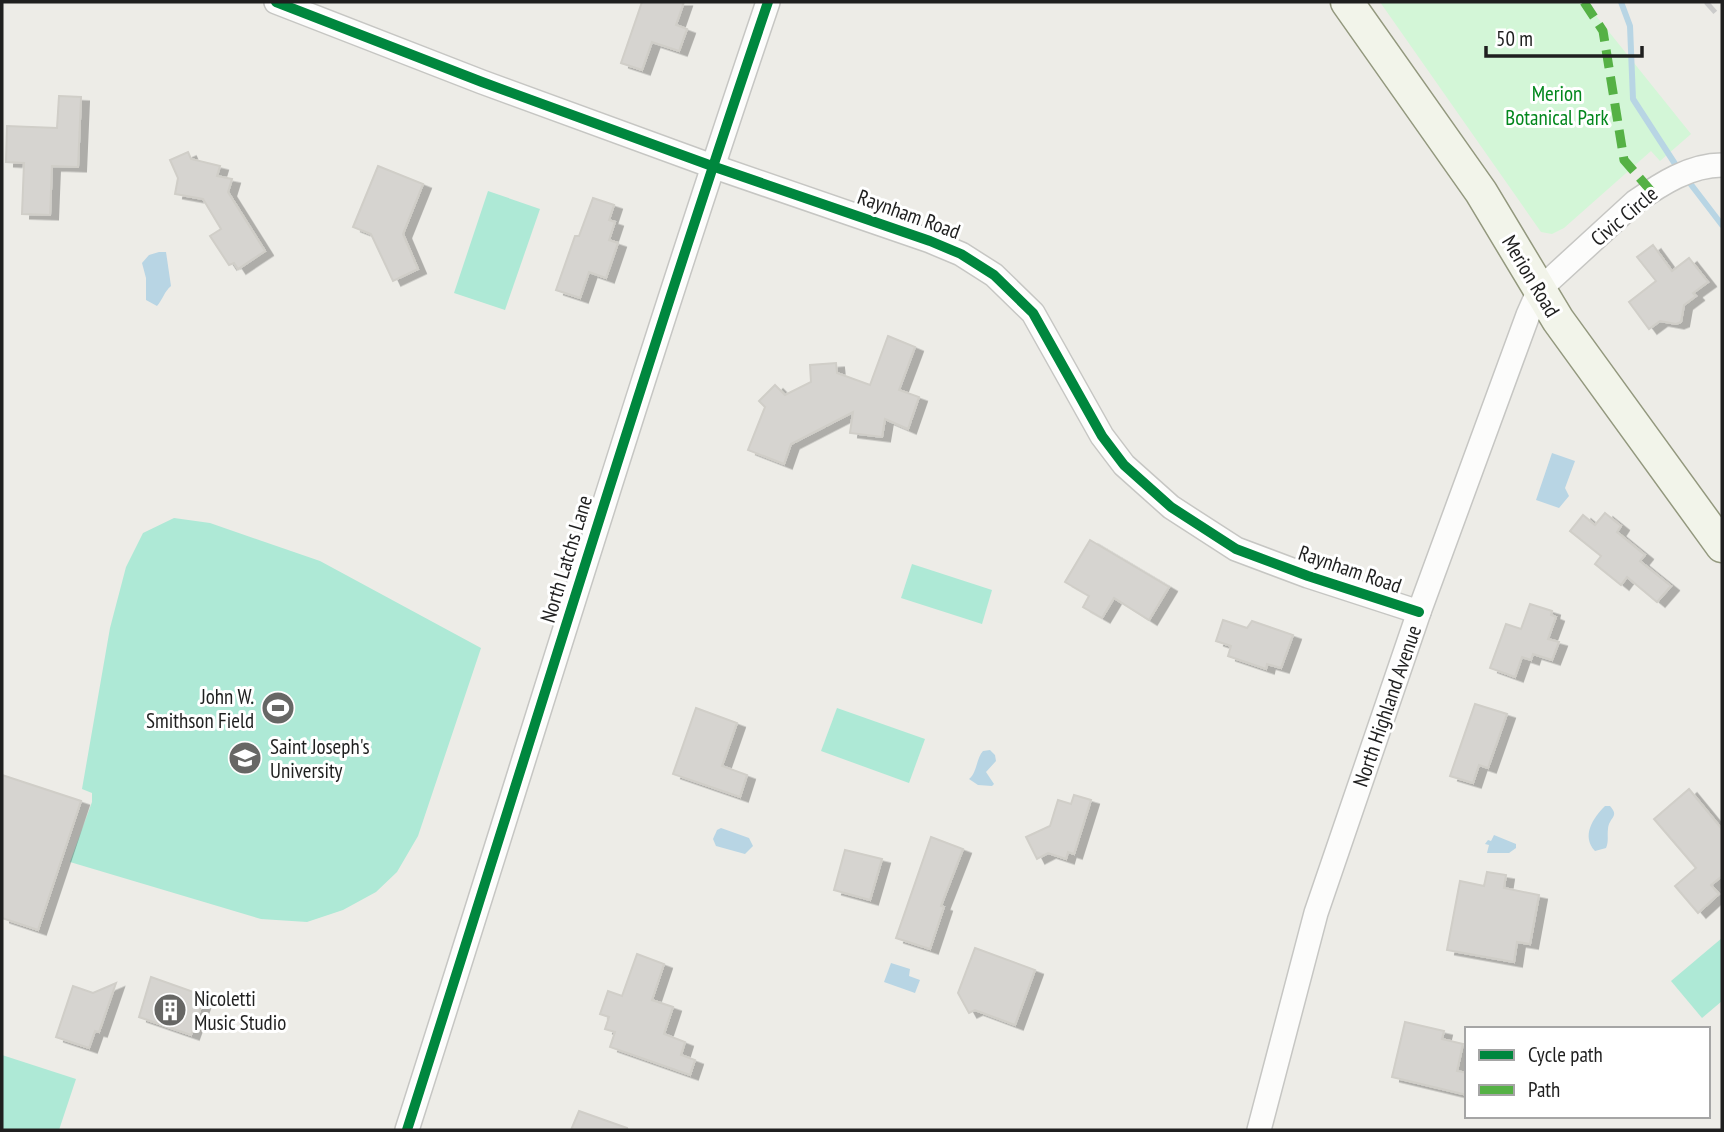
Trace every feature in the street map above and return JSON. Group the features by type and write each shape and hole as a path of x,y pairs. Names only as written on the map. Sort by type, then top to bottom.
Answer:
{"street":[{"name":"Raynham Road","path":"276,2 482,82 961,254 994,275 1033,313 1102,436 1124,465 1171,507 1236,549 1419,612"},
{"name":"North Latchs Lane","path":"407,1130 579,577 768,2"},
{"name":"Merion Road","path":"1347,2 1481,192 1558,320 1722,546"},
{"name":"Civic Circle","path":"1539,290 1635,202 1661,185 1704,165 1722,165"},
{"name":"North Highland Avenue","path":"1259,1130 1316,913 1419,612 1539,290"}],"green space":[{"name":"Merion Botanical Park","path":"1380,2 1585,2 1691,134 1660,161 1651,151 1564,228 1552,234 1541,232"},
{"path":"488,191 540,209 505,310 454,293"},
{"name":"John W. Smithson Field","path":"174,518 210,523 320,561 481,648 418,836 397,872 376,892 343,910 307,922 261,919 70,862 92,802 92,793 82,789 110,628 126,567 143,533"},
{"path":"912,564 992,590 982,624 901,598"},
{"path":"837,708 925,739 909,783 821,751"},
{"path":"1722,938 1722,1001 1702,1018 1671,981"},
{"path":"2,1055 76,1079 59,1130 2,1130"}],"water":[{"path":"166,252 171,286 157,306 146,300 146,278 142,263 149,255"},
{"path":"1552,453 1575,461 1565,488 1569,496 1559,508 1536,500"},
{"path":"990,750 996,761 986,772 994,784 978,785 969,779 983,751"},
{"path":"1605,806 1610,806 1614,815 1609,825 1606,848 1595,851 1589,839 1590,827"},
{"path":"721,828 749,838 753,846 745,854 716,846 713,839"},
{"path":"1494,835 1516,844 1516,848 1509,853 1487,853 1489,845 1485,844 1488,840 1491,841"},
{"path":"891,963 910,969 909,976 920,980 915,993 884,982"}],"building":[{"path":"642,2 684,2 676,25 687,29 679,51 652,42 642,70 621,63"},
{"path":"59,96 81,97 78,167 52,166 50,215 22,214 24,163 6,162 7,126 57,128"},
{"path":"188,152 191,159 220,166 217,176 232,179 228,192 265,251 238,269 234,263 229,265 210,236 221,229 203,199 175,194 178,178 170,160"},
{"path":"378,166 423,184 403,234 418,269 393,281 371,234 353,227"},
{"path":"593,198 614,205 609,220 615,222 609,240 618,243 606,278 589,272 580,298 556,290 575,236 579,236"},
{"path":"1653,245 1672,271 1689,258 1708,282 1693,293 1696,296 1684,305 1681,322 1676,324 1660,321 1649,329 1629,302 1656,281 1637,257"},
{"path":"888,336 915,347 899,390 919,397 908,429 885,419 882,437 850,433 853,412 791,444 784,464 748,450 765,407 759,401 775,385 785,395 811,382 810,365 836,363 837,373 870,385"},
{"path":"1605,513 1621,526 1617,532 1645,555 1640,561 1671,586 1657,602 1627,577 1621,585 1595,564 1601,556 1570,531 1583,515 1595,525"},
{"path":"1090,540 1169,587 1149,620 1114,598 1102,618 1083,607 1089,596 1065,582"},
{"path":"1530,604 1552,611 1551,615 1556,617 1548,639 1559,642 1552,660 1533,654 1531,660 1522,657 1515,677 1490,668 1506,624 1521,629"},
{"path":"1223,620 1247,628 1252,621 1293,635 1281,668 1267,664 1266,669 1228,656 1231,646 1216,641"},
{"path":"1475,704 1507,714 1488,768 1479,765 1473,783 1450,776"},
{"path":"696,708 737,723 722,766 747,775 740,797 673,774"},
{"path":"2,775 81,801 38,930 2,918"},
{"path":"1689,789 1722,829 1722,876 1711,885 1719,894 1698,913 1675,886 1696,868 1654,819"},
{"path":"1074,795 1091,800 1074,854 1068,852 1066,859 1048,853 1037,859 1026,837 1050,826 1058,800 1071,804"},
{"path":"931,837 963,849 941,906 944,907 930,949 896,938"},
{"path":"845,850 882,859 870,900 834,890"},
{"path":"1487,872 1506,875 1504,888 1539,895 1530,944 1517,942 1514,962 1447,950 1460,881 1484,886"},
{"path":"975,948 1035,970 1015,1025 975,1010 969,1013 958,993"},
{"path":"637,954 664,964 652,1000 673,1007 664,1034 685,1042 681,1055 695,1060 690,1075 610,1047 615,1032 605,1029 609,1017 600,1014 608,991 622,996"},
{"path":"151,977 205,996 191,1035 139,1017"},
{"path":"116,983 99,1032 95,1031 89,1048 56,1037 73,986 93,993"},
{"path":"1405,1022 1444,1031 1442,1039 1463,1044 1457,1071 1465,1073 1465,1095 1392,1077"},
{"path":"579,1111 627,1128 627,1130 571,1130"}],"waterway":[{"path":"1621,2 1630,26 1633,99 1679,170"},
{"path":"1686,178 1722,225"}],"railway":[{"path":"1706,2 1722,20"}],"marked path":[{"path":"1584,2 1603,31 1624,160 1651,191"}],"cycle path":[{"path":"276,2 482,82 961,254 994,275 1033,313 1102,436 1124,465 1171,507 1236,549 1419,612"},
{"path":"407,1130 630,424 768,2"}],"place":[{"name":"John W. Smithson Field","path":"278,708"},
{"name":"Saint Joseph's University","path":"245,758"},
{"name":"Nicoletti Music Studio","path":"170,1010"}]}
